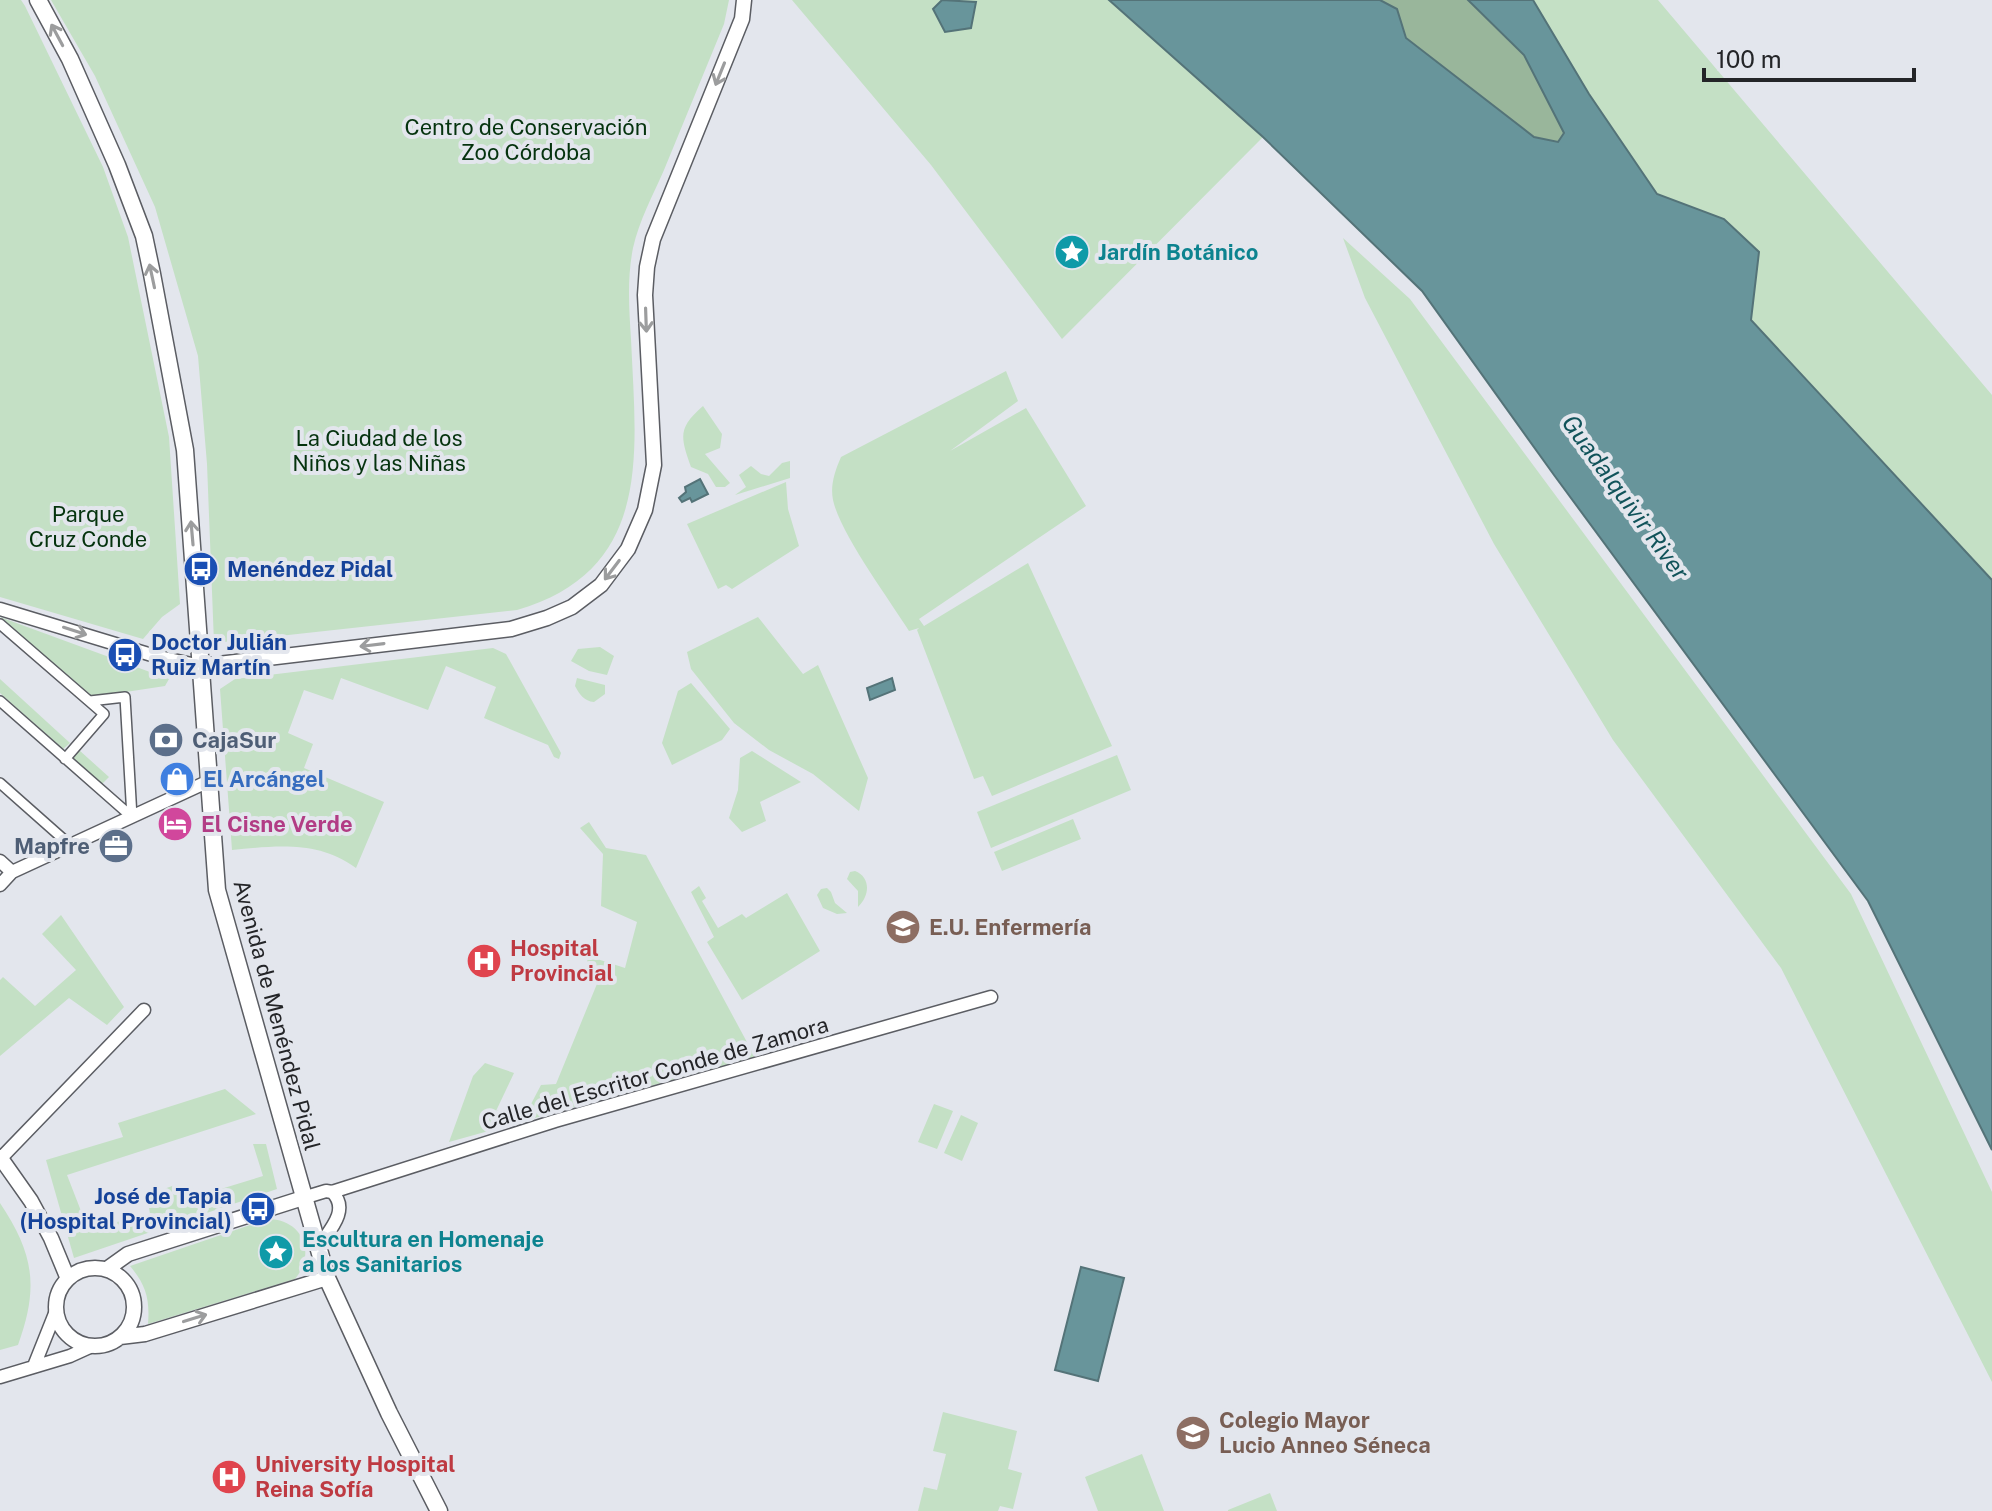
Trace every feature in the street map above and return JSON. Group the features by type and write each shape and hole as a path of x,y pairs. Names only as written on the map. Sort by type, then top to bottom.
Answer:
{"main road":[{"name":"Avenida de Menéndez Pidal","path":"38,0 70,59 117,165 144,236 185,450 217,890 327,1278 389,1413 439,1511"}],"street":[{"path":"0,609 155,656 201,666 511,629 572,607 601,585 634,536 645,510 654,465 645,295 653,239 742,19 744,0"},
{"path":"0,624 104,714 65,759"},
{"path":"90,701 125,697 132,817"},
{"path":"0,701 132,817"},
{"path":"0,885 12,872 209,781"},
{"path":"0,783 70,845"},
{"path":"0,861 12,872"},
{"name":"Calle del Escritor Conde de Zamora","path":"303,1198 332,1192 555,1121 991,997"},
{"path":"68,1279 44,1225 1,1157 144,1010"},
{"path":"317,1249 339,1215 339,1202 332,1192"},
{"path":"107,1269 128,1254 303,1198"},
{"path":"34,1366 56,1311 58,1294 68,1279 86,1268 107,1269 129,1287 134,1304 131,1322 120,1337"},
{"path":"0,1377 120,1337 145,1334 327,1278"},
{"path":"56,1311 67,1334 92,1346"}],"green space":[{"name":"Parque Cruz Conde","path":"0,0 21,0 25,6 103,167 128,237 169,437 180,604 162,617 143,639 0,597"},
{"name":"La Ciudad de los Niños y las Niñas","path":"51,0 729,0 724,24 633,248 629,294 635,424 633,464 627,502 615,537 593,567 561,592 517,610 214,643 207,464 198,356 155,207 95,76"},
{"name":"Jardín Botánico","path":"792,0 1109,0 1263,137 1062,339 931,165"},
{"path":"1380,0 1468,0 1524,55 1564,133 1559,142 1534,138 1406,38 1397,9"},
{"path":"1533,0 1658,0 1992,395 1992,580 1751,320 1758,252 1724,219 1657,194 1589,94"},
{"path":"1343,238 1410,299 1851,894 1992,1192 1992,1382 1781,968 1613,740 1494,544 1365,298"},
{"path":"1006,371 1018,401 950,451 1026,408 1086,506 919,619 924,626 1028,563 1112,746 992,796 983,776 974,779 917,630 919,628 909,631 866,566 837,514 832,489 841,457"},
{"path":"703,406 722,434 720,448 705,454 730,483 725,487 716,487 708,474 691,467 683,440 689,420"},
{"path":"790,461 790,478 735,495 746,487 739,475 751,466 769,476 782,463"},
{"path":"786,482 788,509 799,546 732,589 726,585 718,589 687,524"},
{"path":"0,617 169,679 165,686 93,697"},
{"path":"758,617 803,674 818,665 868,778 859,811 813,774 769,750 734,723 691,669 687,652"},
{"path":"600,647 614,656 607,675 589,671 571,661 578,649"},
{"path":"493,648 506,654 561,753 559,759 554,757 548,745 484,718 496,687 446,666 428,710 341,678 333,700 304,690 288,733 313,744 304,768 384,802 356,868 342,859 312,849 232,850 220,689 235,679"},
{"path":"577,678 605,685 605,694 594,702 585,699 575,686"},
{"path":"0,679 70,743 63,749 0,693"},
{"path":"691,683 730,729 722,740 672,765 662,743 678,691"},
{"path":"79,750 109,777 101,785 72,760"},
{"path":"752,751 801,782 760,802 766,821 742,832 729,818 738,790 740,758"},
{"path":"1117,755 1131,790 991,848 977,812"},
{"path":"1073,819 1081,839 1002,871 994,852"},
{"path":"589,822 606,848 646,855 755,1057 449,1142 473,1076 485,1063 514,1073 496,1111 531,1104 541,1085 556,1084 601,974 587,963 588,956 625,968 637,922 601,906 603,854 580,828"},
{"path":"855,871 864,878 867,887 865,898 858,907 858,891 847,879 850,872"},
{"path":"699,886 706,898 702,901 718,928 742,914 746,918 787,893 820,951 742,1000 707,942 714,937 691,892"},
{"path":"827,888 835,903 847,913 837,914 823,908 817,895 821,889"},
{"path":"61,915 124,1007 107,1025 69,998 0,1056 0,980 3,977 35,1006 76,970 42,934"},
{"path":"225,1089 256,1114 67,1175 88,1229 150,1214 147,1195 175,1185 188,1199 263,1176 253,1144 266,1144 277,1189 74,1258 46,1160 123,1137 118,1123"},
{"path":"934,1104 953,1111 937,1149 918,1142"},
{"path":"961,1115 978,1123 962,1161 944,1153"},
{"path":"0,1203 26,1255 30,1288 29,1306 18,1345 0,1350"},
{"path":"268,1219 290,1225 302,1239 305,1259 295,1279 148,1324 146,1293 130,1266"},
{"path":"943,1412 1017,1431 1008,1469 1022,1473 1013,1509 1000,1506 998,1511 918,1511 924,1487 937,1490 946,1454 933,1451"},
{"path":"1142,1454 1164,1511 1098,1511 1085,1477"},
{"path":"1270,1493 1277,1511 1228,1511 1228,1510"}],"water":[{"path":"942,0 976,2 971,28 945,32 933,9"},
{"name":"Guadalquivir River","path":"1109,0 1380,0 1397,9 1406,38 1534,137 1558,142 1564,133 1524,55 1468,0 1533,0 1589,94 1657,194 1724,219 1759,252 1751,320 1992,580 1992,1150 1868,901 1422,291 1263,137"},
{"path":"700,479 708,494 692,502 690,498 682,502 679,498 686,492 685,487"},
{"path":"892,678 895,690 870,700 867,688"},
{"path":"1081,1267 1124,1278 1098,1381 1055,1370"}],"place":[{"name":"Jardín Botánico","path":"1072,252"},
{"name":"Menéndez Pidal","path":"201,569"},
{"name":"Doctor Julián Ruiz Martín","path":"125,655"},
{"name":"CajaSur","path":"166,740"},
{"name":"El Arcángel","path":"177,779"},
{"name":"El Cisne Verde","path":"175,824"},
{"name":"Mapfre","path":"116,846"},
{"name":"E.U. Enfermería","path":"903,927"},
{"name":"Hospital Provincial","path":"484,961"},
{"name":"José de Tapia (Hospital Provincial)","path":"258,1209"},
{"name":"Escultura en Homenaje a los Sanitarios","path":"276,1252"},
{"name":"Colegio Mayor Lucio Anneo Séneca","path":"1193,1433"},
{"name":"University Hospital Reina Sofía","path":"229,1477"}],"park label":[{"name":"Centro de Conservación Zoo Córdoba","path":"526,140"}]}
